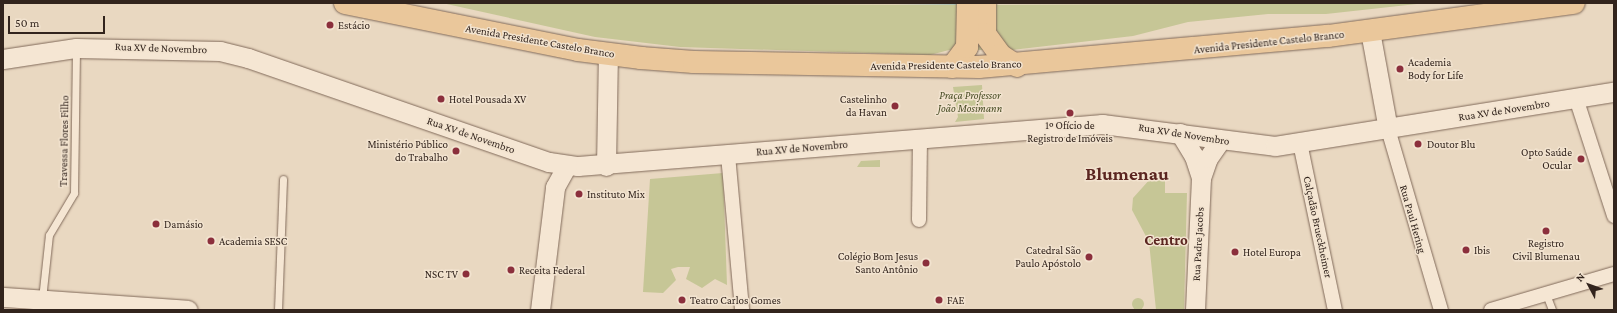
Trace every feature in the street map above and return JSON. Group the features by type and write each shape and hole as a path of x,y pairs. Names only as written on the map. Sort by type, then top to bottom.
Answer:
{"main road":[{"name":"Avenida Presidente Castelo Branco","path":"345,3 404,18 608,54 694,62 952,67 1017,66 1370,31 1574,3"},
{"path":"968,3 977,37 1017,66"},
{"path":"952,67 977,37 985,3"}],"street":[{"path":"1370,31 1388,128"},
{"name":"Rua XV de Novembro","path":"3,59 76,48 201,49 248,58 558,163 606,166 920,138 1102,124 1180,133 1220,141 1275,146 1614,92"},
{"path":"606,166 608,54"},
{"path":"1576,98 1614,216"},
{"name":"Rua Paul Hering","path":"1388,128 1441,310"},
{"name":"Rua Padre Jacobs","path":"1180,133 1194,156 1201,178"},
{"path":"919,220 920,138"},
{"name":"Rua Padre Jacobs","path":"1195,310 1201,178 1208,158 1220,141"},
{"name":"Calçadão Brueckheimer","path":"1300,143 1335,310"},
{"path":"728,155 742,310"},
{"path":"540,310 558,163"},
{"path":"1491,310 1614,274"},
{"path":"3,297 188,310"}],"lane":[{"name":"Travessa Flores Filho","path":"42,300 49,235 74,193 76,48"},
{"path":"278,310 283,179"},
{"path":"1546,294 1552,310"}],"green space":[{"path":"442,3 967,5 1426,3 1326,14 1268,14 1188,22 1133,36 1012,50 949,50 930,55 680,47 595,37"},
{"name":"Praça Professor João Mosimann","path":"982,85 984,119 955,122 958,117 953,87"},
{"path":"880,160 880,167 857,167 861,161"},
{"path":"723,173 727,285 715,279 702,288 686,279 690,267 678,267 671,269 676,280 663,293 643,292 650,179"},
{"path":"1151,178 1165,178 1165,193 1187,193 1184,310 1156,310 1149,242 1132,210 1133,198"},
{"path":"1140,298 1143,299 1143,309 1136,310 1133,309 1132,302 1133,299"}],"shaded area":[{"path":"823,3 987,3 967,5"}],"place":[{"name":"Estácio","path":"330,25"},
{"name":"Academia Body for Life","path":"1400,69"},
{"name":"Hotel Pousada XV","path":"441,99"},
{"name":"Castelinho da Havan","path":"895,106"},
{"name":"1º Ofício de Registro de Imóveis","path":"1070,113"},
{"name":"Doutor Blu","path":"1418,144"},
{"name":"Ministério Público do Trabalho","path":"456,151"},
{"name":"Opto Saúde Ocular","path":"1581,159"},
{"name":"Instituto Mix","path":"579,194"},
{"name":"Damásio","path":"156,224"},
{"name":"Registro Civil Blumenau","path":"1546,231"},
{"name":"Academia SESC","path":"211,241"},
{"name":"Ibis","path":"1466,250"},
{"name":"Hotel Europa","path":"1235,252"},
{"name":"Catedral São Paulo Apóstolo","path":"1089,257"},
{"name":"Colégio Bom Jesus Santo Antônio","path":"926,263"},
{"name":"Receita Federal","path":"511,270"},
{"name":"NSC TV","path":"466,274"},
{"name":"Teatro Carlos Gomes","path":"682,300"},
{"name":"FAE","path":"939,300"}],"district":[{"name":"Blumenau","path":"1127,174"},
{"name":"Centro","path":"1166,241"}]}
